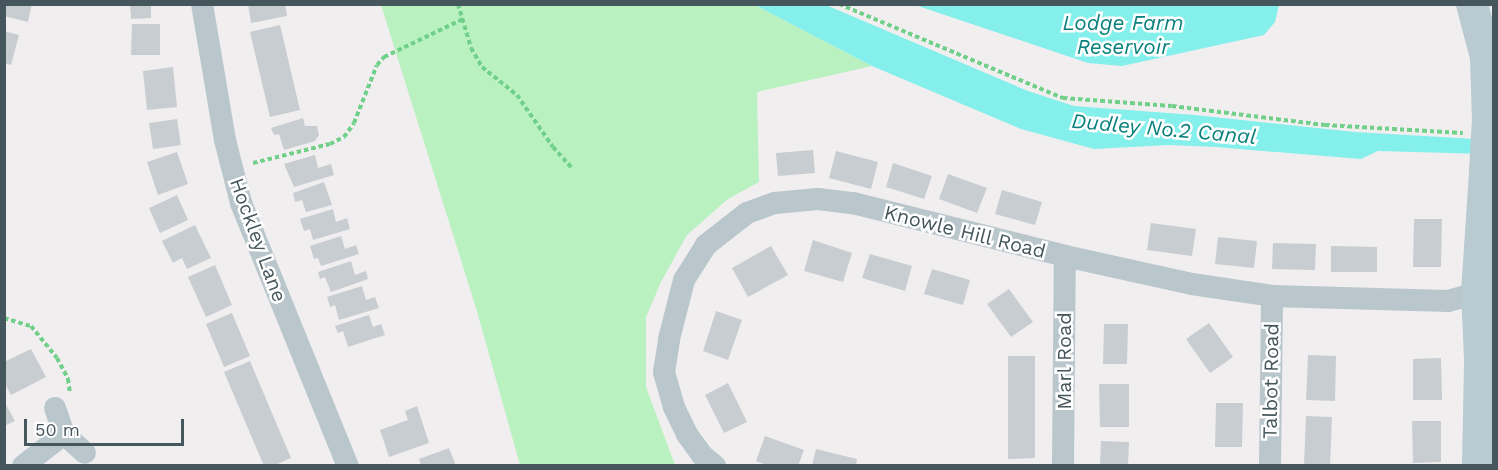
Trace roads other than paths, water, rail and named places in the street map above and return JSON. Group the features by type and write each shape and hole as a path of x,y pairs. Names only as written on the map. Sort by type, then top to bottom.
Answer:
{"street":[{"name":"Hockley Lane","path":"202,4 223,130 242,203 348,465"},
{"path":"1472,4 1486,57 1480,126 1485,172 1477,293 1480,358 1478,465"},
{"name":"Knowle Hill Road","path":"715,465 702,455 687,434 674,407 664,372 669,339 684,280 706,245 747,213 775,203 818,199 852,203 1065,256 1192,284 1272,296 1448,301 1477,293"},
{"name":"Marl Road","path":"1063,465 1065,256"},
{"name":"Talbot Road","path":"1270,465 1272,296"},
{"path":"55,408 64,434 85,453"},
{"path":"23,465 64,434"}],"water":[{"name":"Dudley No.2 Canal","path":"755,5 826,5 1028,91 1074,106 1195,115 1355,132 1493,140 1484,154 1378,151 1361,159 1169,145 1094,149 1021,129 872,66"},
{"name":"Lodge Farm Reservoir","path":"915,5 1279,5 1275,22 1264,35 1122,66 1088,63"}]}
